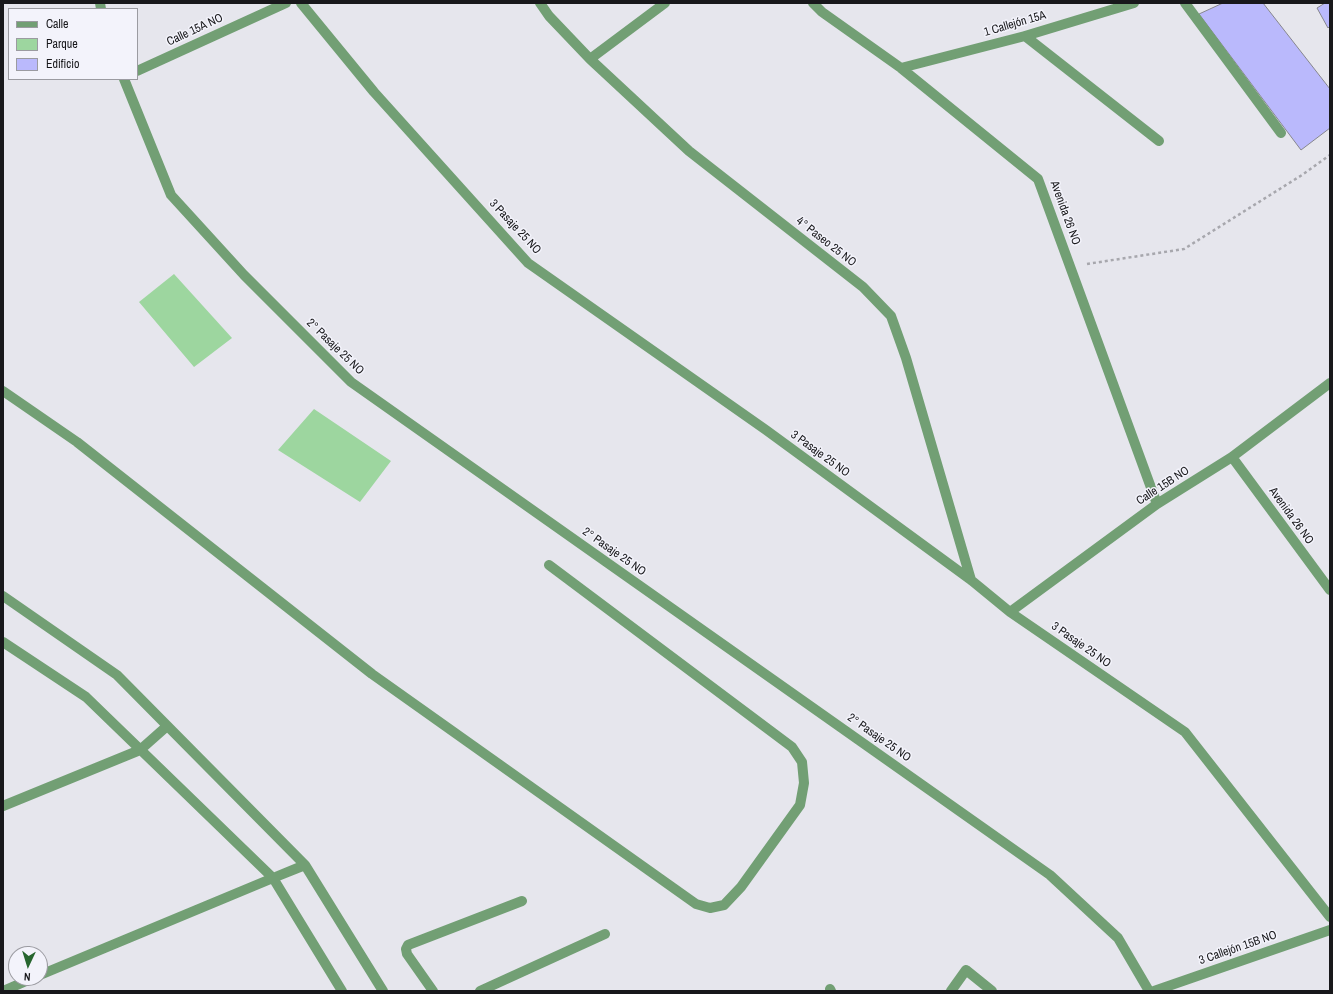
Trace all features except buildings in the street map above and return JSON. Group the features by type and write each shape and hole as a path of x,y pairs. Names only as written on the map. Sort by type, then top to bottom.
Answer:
{"street":[{"name":"Calle 15A NO","path":"138,71 286,3"},
{"name":"3 Pasaje 25 NO","path":"301,3 374,92 528,263 766,430 971,580 1010,612 1185,732 1330,917"},
{"name":"4° Paseo 25 NO","path":"540,3 549,16 590,59 689,151 863,287 891,316 906,358 971,580"},
{"path":"590,59 665,3"},
{"name":"Avenida 26 NO","path":"813,3 822,12 902,68 1038,179 1158,504"},
{"name":"1 Callejón 15A","path":"902,68 1025,36 1134,3"},
{"path":"1185,3 1281,133"},
{"path":"1025,36 1159,141"},
{"name":"2° Pasaje 25 NO","path":"124,80 171,195 244,275 350,382 1050,875 1118,938 1149,991"},
{"name":"Calle 15B NO","path":"1010,612 1158,504 1232,458 1330,383"},
{"path":"3,391 77,442 335,646 385,683 696,904 710,908 724,905 741,887 800,804 804,783 802,762 792,747 549,565"},
{"name":"Avenida 26 NO","path":"1232,458 1330,590"},
{"path":"3,596 116,675 166,727 305,865 383,991"},
{"path":"3,642 86,697 273,878 342,991"},
{"path":"3,806 140,750 166,727"},
{"path":"48,972 305,865"},
{"path":"433,991 407,954 406,949 408,945 522,901"},
{"name":"3 Callejón 15B NO","path":"1154,991 1330,930"},
{"path":"480,991 605,934"},
{"path":"951,991 966,970 992,991"},
{"path":"3,991 15,986"}],"path":[{"path":"1071,266 1184,249 1296,179 1330,155"}],"green space":[{"path":"174,274 232,338 194,367 139,302"},
{"path":"314,409 391,461 360,502 278,450"}]}
